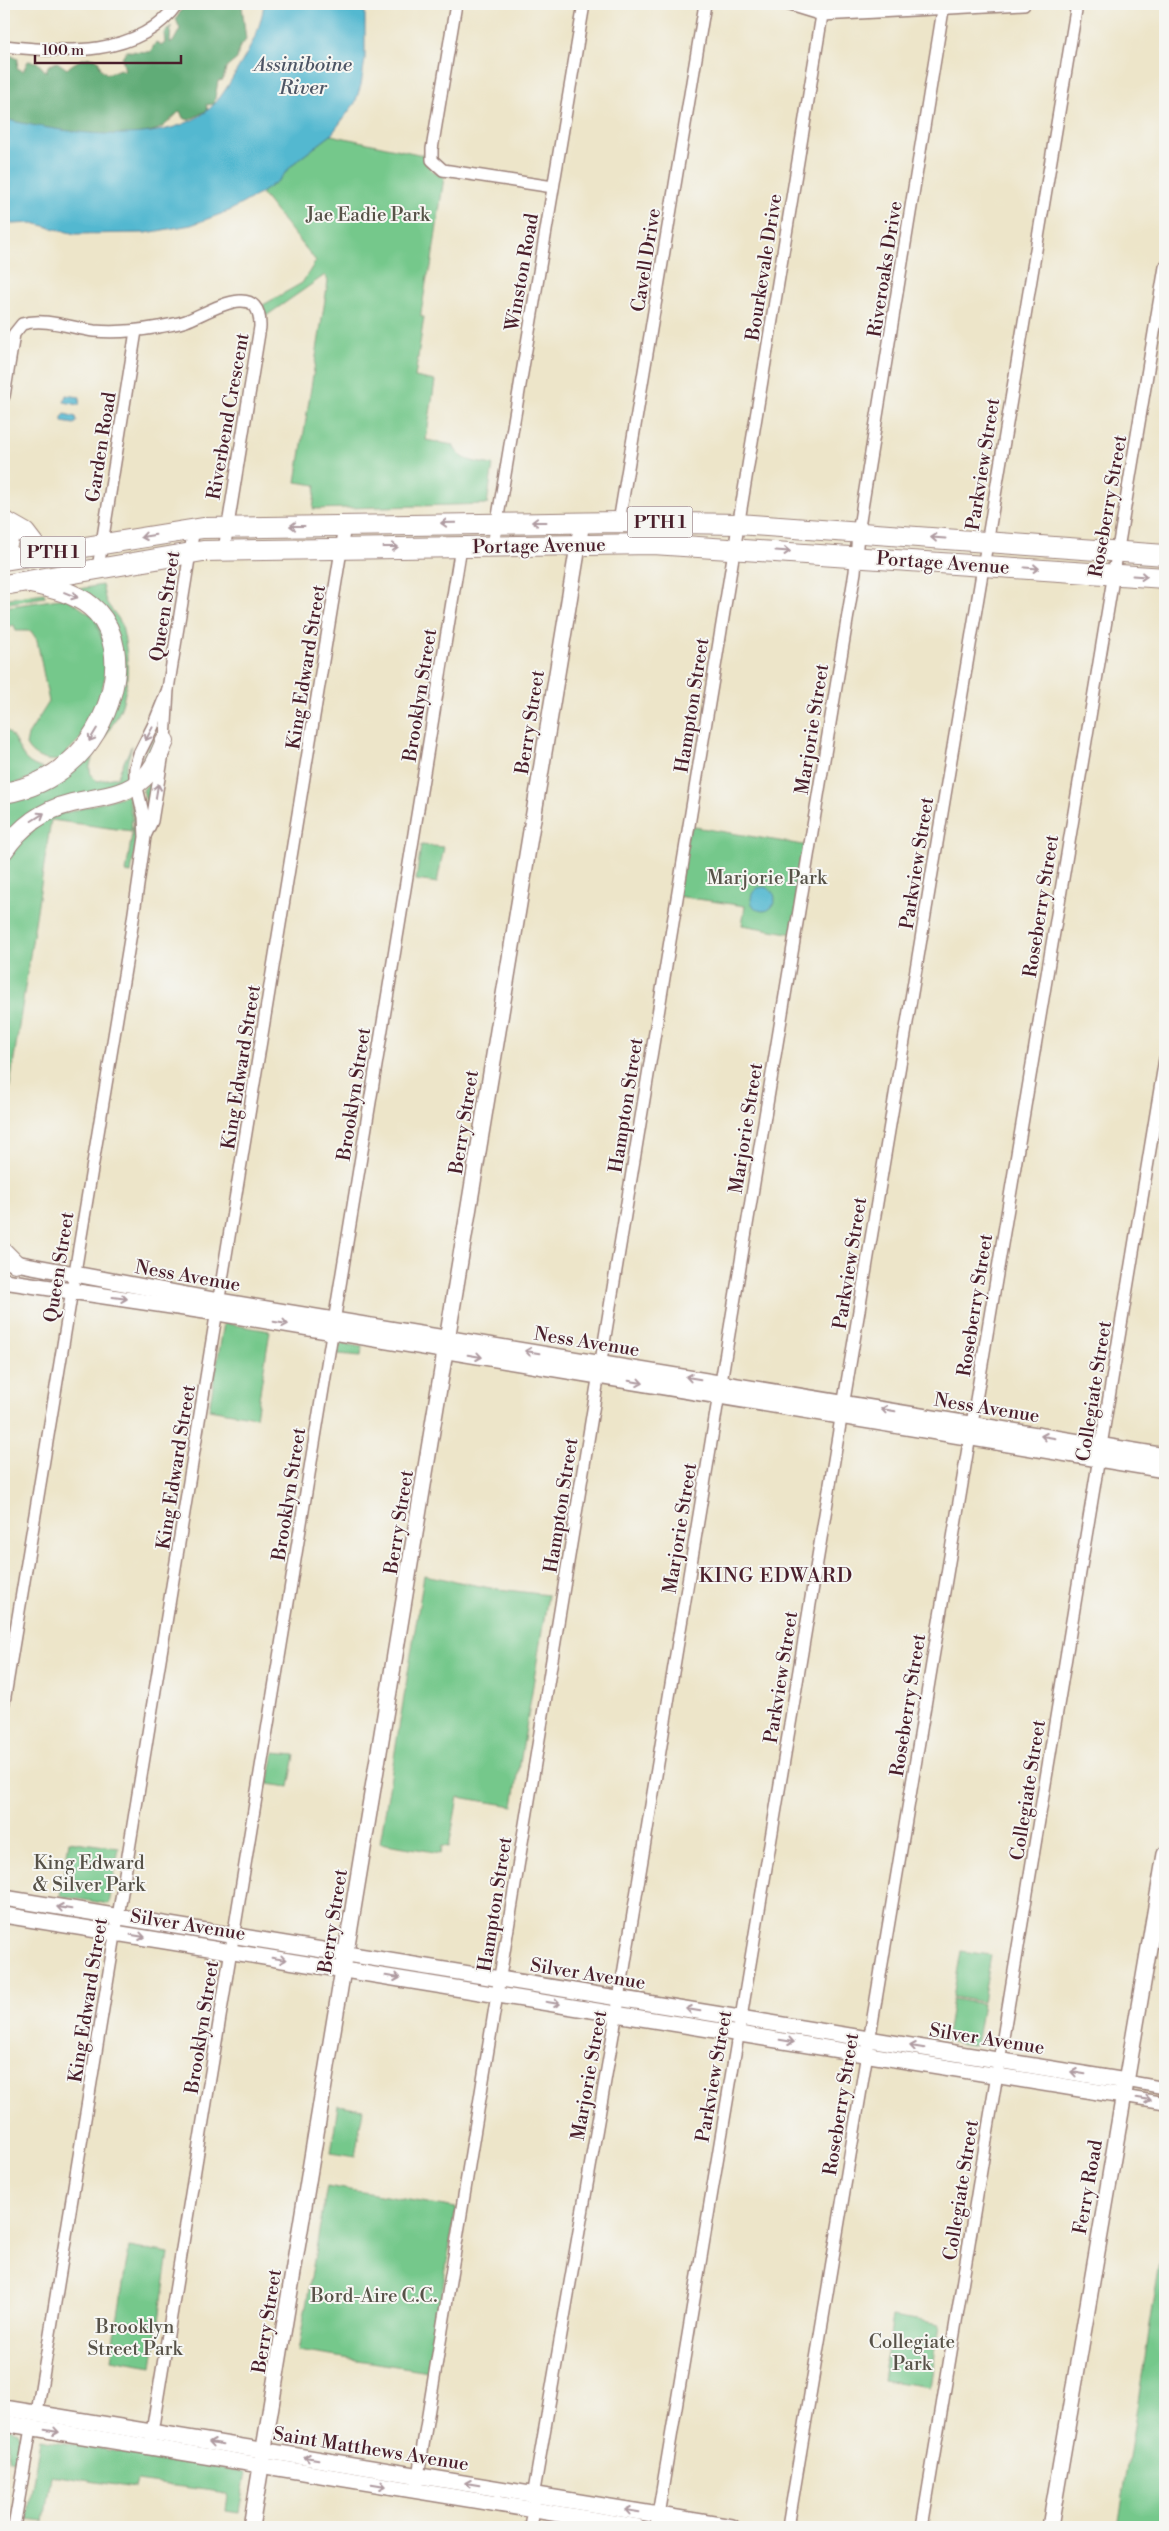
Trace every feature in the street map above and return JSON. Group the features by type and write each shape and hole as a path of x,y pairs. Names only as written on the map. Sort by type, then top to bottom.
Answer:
{"highway":[{"name":"Portage Avenue","path":"4,560 194,528 582,522 738,524 1165,555"},
{"path":"4,554 8,540 4,523 14,525 25,533 41,554"},
{"name":"Portage Avenue","path":"4,585 190,552 342,547 653,544 734,547 1165,578"},
{"path":"4,793 28,787 74,759 89,741 99,724 113,682 114,661 111,639 97,612 75,596 24,581"}],"main road":[{"path":"4,851 23,829 50,811 71,803 109,796 136,784 151,770 165,741"}],"street":[{"path":"4,46 66,50 127,41 155,27 177,4"},
{"path":"456,4 432,149 432,160 443,170 553,187"},
{"name":"Winston Road","path":"493,546 584,4"},
{"name":"Cavell Drive","path":"619,522 705,4"},
{"path":"786,4 822,16 1024,4"},
{"name":"Parkview Street","path":"657,2521 1077,4"},
{"name":"Riveroaks Drive","path":"858,533 943,10"},
{"name":"Bourkevale Drive","path":"738,524 822,16"},
{"name":"Roseberry Street","path":"788,2527 1165,267"},
{"name":"Riverbend Crescent","path":"4,396 14,334 22,324 36,322 93,331 136,332 185,321 236,300 250,303 259,314 260,327 224,550"},
{"name":"Garden Road","path":"98,568 136,332"},
{"name":"Berry Street","path":"251,2527 345,1970 582,522"},
{"name":"Hampton Street","path":"417,2483 738,524"},
{"name":"King Edward Street","path":"37,2413 345,526"},
{"name":"Queen Street","path":"144,838 152,821 165,741 168,689 194,528"},
{"name":"Marjorie Street","path":"531,2527 534,2494 618,2006 857,556 858,533"},
{"name":"Brooklyn Street","path":"151,2440 461,546"},
{"name":"Queen Street","path":"4,1702 131,933 144,838 142,808 134,772 137,759 168,689"},
{"name":"Collegiate Street","path":"922,2527 1165,1059"},
{"name":"Ness Avenue","path":"8,1258 219,1307 1100,1453 1165,1470"},
{"name":"Ness Avenue","path":"4,1281 72,1292 219,1307"},
{"name":"Ness Avenue","path":"1100,1453 1165,1456"},
{"name":"Ferry Road","path":"1050,2527 1165,1854"},
{"name":"Silver Avenue","path":"4,1898 347,1954 498,1986 740,2026 998,2067 1126,2081 1165,2088"},
{"name":"Silver Avenue","path":"4,1915 345,1970 498,1986"},
{"name":"Silver Avenue","path":"998,2067 1123,2096 1165,2103"},
{"name":"Saint Matthews Avenue","path":"4,2408 37,2413 151,2440"},
{"name":"Saint Matthews Avenue","path":"4,2423 31,2428 151,2440 417,2483 534,2510 638,2527"},
{"path":"14,2527 31,2428"},
{"name":"Saint Matthews Avenue","path":"417,2483 534,2494 657,2521 732,2527"}],"green space":[{"path":"185,4 243,4 246,40 239,48 237,59 226,68 223,80 218,81 214,104 206,105 208,110 189,120 183,118 180,111 159,129 140,134 121,135 80,133 39,127 4,119 4,59 10,55 18,59 17,68 23,71 28,61 37,62 46,72 48,66 57,62 67,69 78,61 91,57 98,60 101,69 107,74 120,69 125,71 122,57 127,51 150,52 156,42 162,45 165,43 164,33 171,26 170,43 173,42 180,29 176,19"},
{"name":"Jae Eadie Park","path":"331,135 423,155 431,169 444,177 431,267 427,277 421,313 421,317 424,317 415,377 435,381 426,440 453,445 456,451 465,458 493,465 487,504 313,509 316,485 296,482 328,281 325,275 266,316 263,305 302,283 316,261 261,193 279,180 294,163"},
{"path":"102,585 106,601 122,626 126,645 127,675 125,695 119,713 95,753 90,770 93,777 98,781 117,777 132,745 126,768 126,784 104,792 4,842 4,798 64,773 119,674 79,589"},
{"path":"44,593 45,597 4,604 4,599"},
{"path":"66,598 94,617 109,660 93,726 59,760 49,760 36,756 26,745 28,735 49,702 37,640 31,631 16,631 14,625 4,627 4,607"},
{"path":"4,728 11,734 25,759 39,767 50,770 4,788"},
{"path":"158,731 160,732 157,747 139,771 144,754"},
{"path":"156,772 149,808 148,808 143,790"},
{"path":"133,792 139,823 131,873 126,872 134,821 130,793"},
{"path":"128,795 132,819 131,831 51,820 4,1123 4,859 41,820"},
{"name":"Marjorie Park","path":"689,826 809,846 794,934 742,925 745,906 677,896"},
{"path":"421,845 444,847 437,883 416,880"},
{"path":"224,1323 270,1331 256,1417 209,1409"},
{"path":"340,1343 362,1347 361,1356 338,1354"},
{"path":"424,1575 490,1588 548,1595 513,1806 458,1797 449,1847 442,1846 441,1853 380,1843"},
{"path":"274,1753 295,1755 289,1787 268,1784"},
{"name":"King Edward & Silver Park","path":"69,1841 119,1848 109,1904 60,1896"},
{"path":"961,1951 991,1955 983,2002 953,1997"},
{"path":"953,1999 983,2004 976,2046 946,2041"},
{"path":"338,2105 363,2109 355,2157 331,2153"},
{"name":"Bord-Aire C.C.","path":"327,2186 456,2208 429,2371 298,2351"},
{"path":"1165,2231 1165,2527 1135,2527 1119,2521"},
{"name":"Brooklyn Street Park","path":"129,2247 169,2254 152,2366 111,2359"},
{"name":"Collegiate Park","path":"893,2316 940,2324 930,2387 883,2380"},
{"path":"4,2427 18,2432 20,2437 17,2458 13,2460 8,2459 9,2443 4,2433"},
{"path":"40,2439 246,2472 239,2513 226,2511 228,2493 137,2481 135,2488 51,2475 44,2522 27,2520"}],"water":[{"name":"Assiniboine River","path":"264,4 365,4 365,59 361,85 355,103 331,135 294,163 279,180 261,193 229,211 191,225 146,233 75,234 33,223 13,224 4,221 4,119 52,129 109,134 164,130 188,122 208,110 228,86 247,54 260,22"},
{"path":"66,395 80,397 79,405 64,402"},
{"path":"65,414 76,417 77,422 74,424 62,422 62,417"},
{"path":"763,887 772,890 775,899 772,908 763,911 754,908 751,899 754,890"}],"district":[{"name":"KING EDWARD","path":"776,1575"}]}
